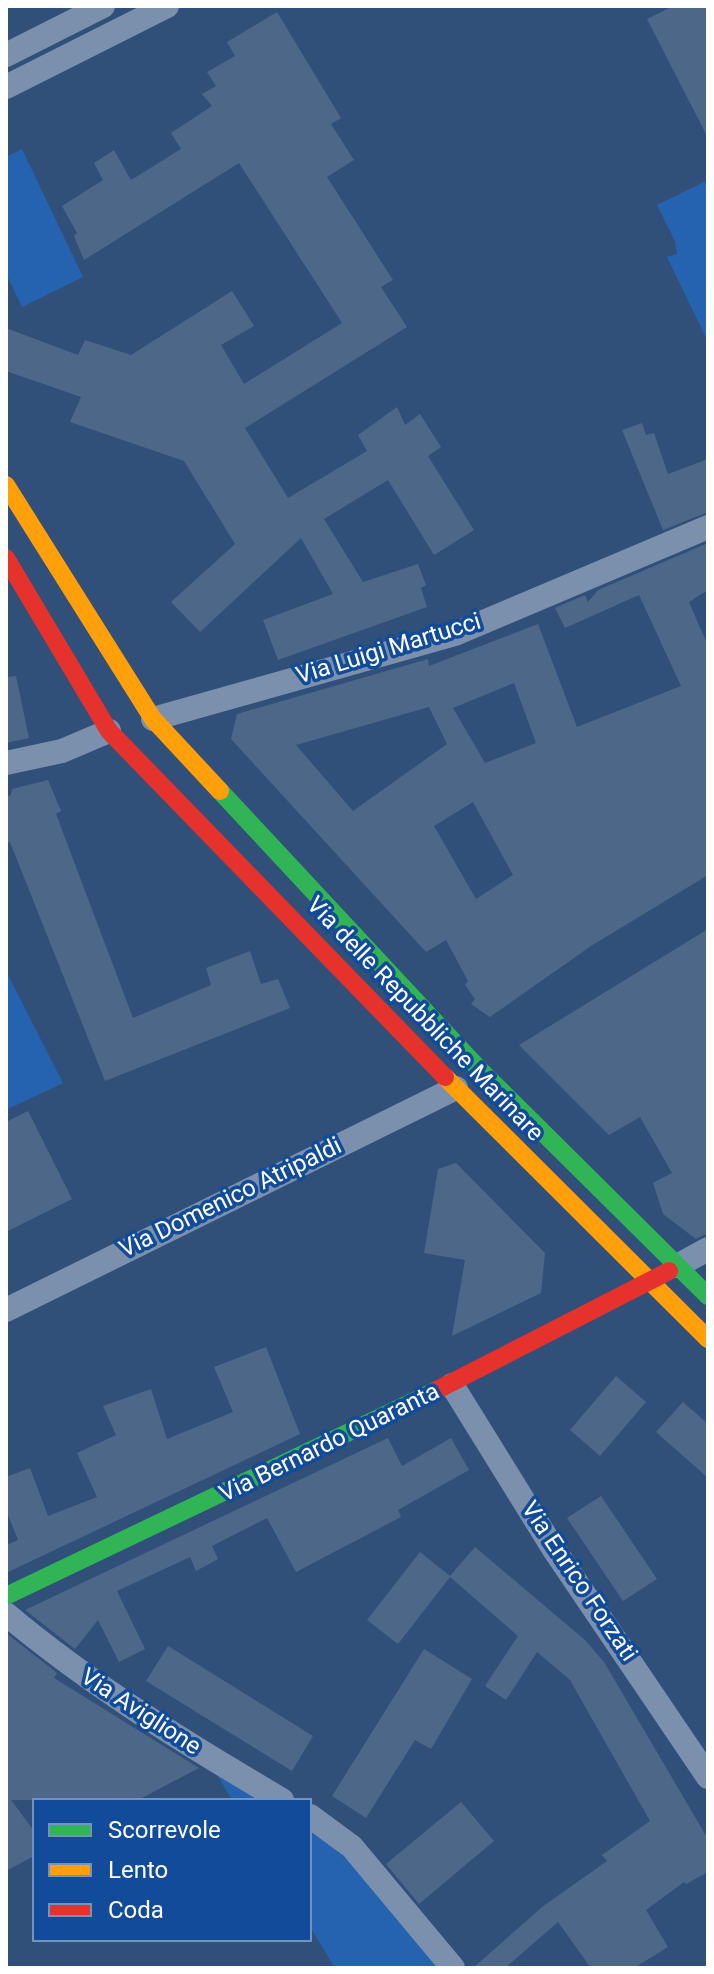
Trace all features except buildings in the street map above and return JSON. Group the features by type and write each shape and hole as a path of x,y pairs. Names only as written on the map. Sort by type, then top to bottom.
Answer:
{"main road":[{"name":"Via delle Repubbliche Marinare","path":"6,485 131,725 708,1296"},
{"name":"Via delle Repubbliche Marinare","path":"6,558 131,725 456,1088 708,1339"},
{"path":"456,1088 479,1069"},
{"name":"Via Bernardo Quaranta","path":"6,1596 222,1498 452,1385 677,1266"}],"street":[{"path":"6,55 103,6"},
{"path":"6,87 167,6"},
{"name":"Via Luigi Martucci","path":"6,763 62,751 131,725 455,634 708,527"},
{"name":"Via Domenico Atripaldi","path":"6,1310 456,1088"},
{"path":"677,1266 708,1249"},
{"name":"Via Enrico Forzati","path":"452,1385 553,1548 708,1777"},
{"name":"Via Aviglione","path":"6,1614 67,1665 161,1729 279,1798"},
{"path":"312,1817 352,1847 453,1968"}],"shaded area":[{"path":"22,149 83,277 22,307 6,274 6,157"},
{"path":"708,180 708,342 667,257 677,254 675,241 657,205"},
{"path":"6,971 63,1083 6,1110"},
{"path":"210,1763 265,1798 231,1798"},
{"path":"312,1829 355,1867 440,1968 335,1968 312,1930"}],"traffic: fast":[{"path":"220,791 479,1069 708,1296"},
{"path":"6,1596 437,1390"}],"traffic: slow":[{"path":"6,485 153,719 220,791"},
{"path":"445,1077 708,1339"}],"traffic: jam":[{"path":"6,558 109,731 445,1077"},
{"path":"437,1390 669,1271"}]}
